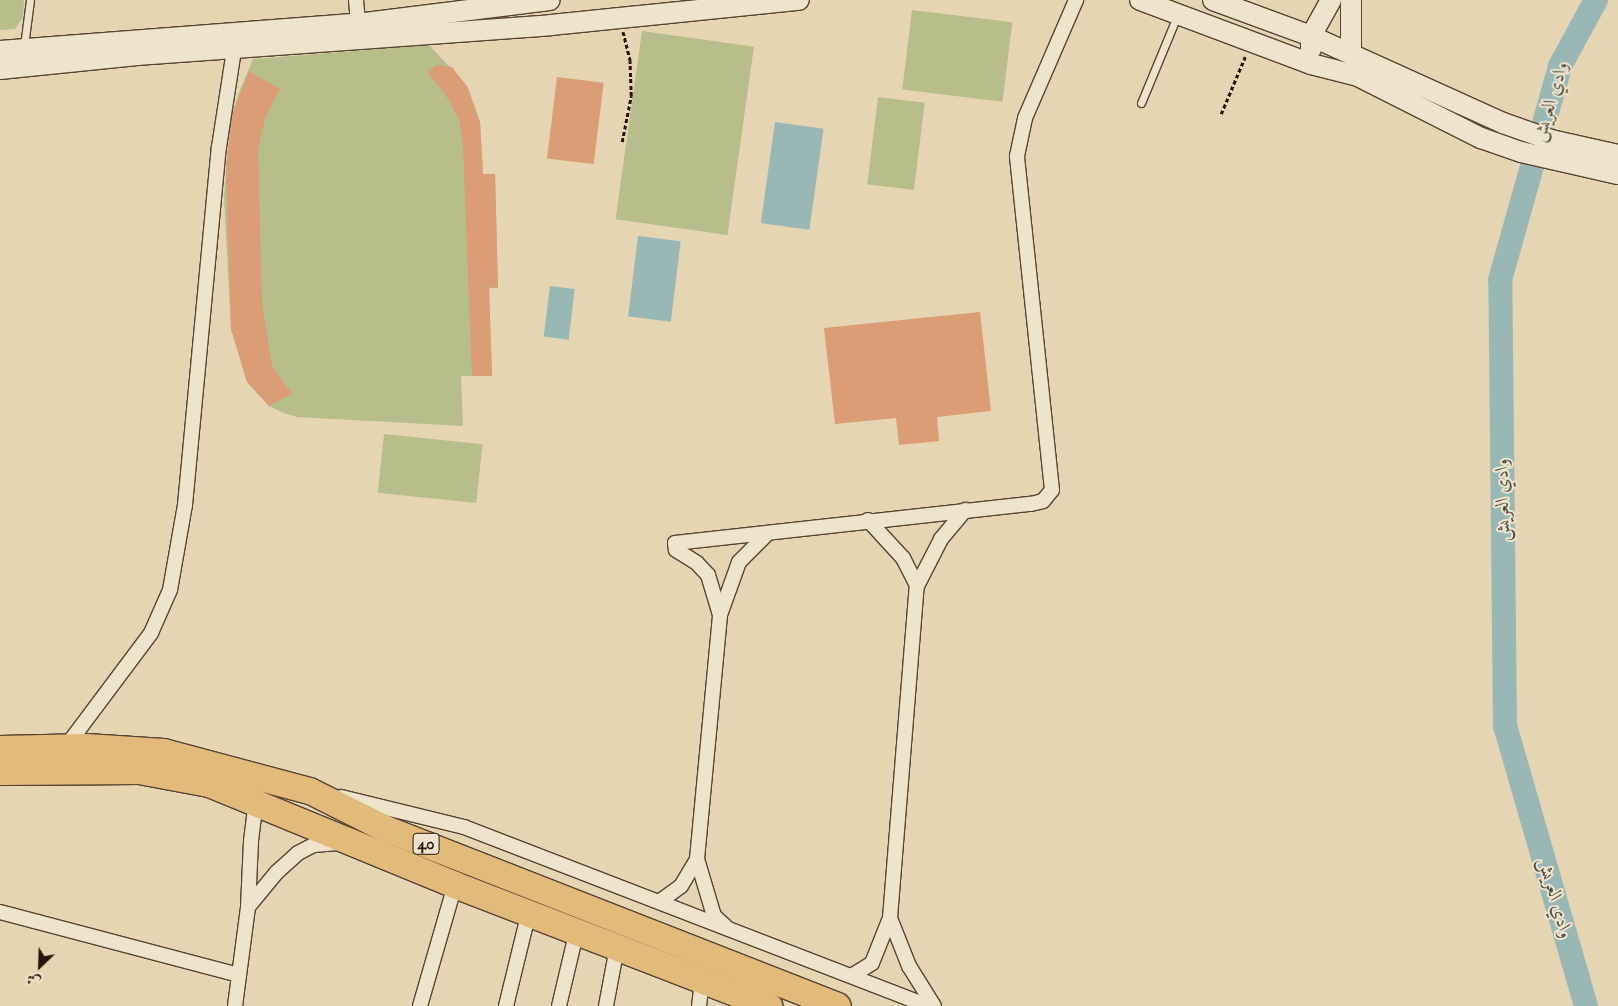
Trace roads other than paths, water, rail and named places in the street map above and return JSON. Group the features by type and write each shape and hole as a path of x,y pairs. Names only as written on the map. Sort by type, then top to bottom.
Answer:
{"highway":[{"name":"40","path":"0,749 65,748 164,752 310,791 386,829 838,1006"},
{"name":"40","path":"0,772 139,771 209,784 455,884 769,1006"},
{"path":"375,852 386,829"}],"street":[{"path":"356,0 358,23"},
{"path":"0,51 358,23 548,0 551,25"},
{"path":"0,69 137,55 234,50 551,25 799,0"},
{"path":"720,615 708,575 696,563 676,550 675,543 1043,501 1054,485 1017,156 1025,118 1076,0"},
{"path":"1140,0 1311,64 1358,63 1551,140 1618,154"},
{"path":"1213,0 1311,36 1481,138 1529,154 1618,174"},
{"path":"1311,64 1311,36 1332,0"},
{"path":"1351,0 1358,63"},
{"path":"65,748 150,632 170,590 185,505 219,147 234,50"},
{"path":"853,975 872,963 890,918 917,586 941,539 965,510"},
{"path":"868,520 903,558 917,586"},
{"path":"732,931 714,916 696,860 720,615 739,562 767,534"},
{"path":"310,791 464,827 732,931 853,975 929,1006"},
{"path":"235,1006 248,907 256,802"},
{"path":"248,907 277,872 298,853 314,845 350,842"},
{"path":"659,902 681,886 696,860"},
{"path":"420,1006 455,884"},
{"path":"0,912 239,975"},
{"path":"506,1006 529,912"},
{"path":"890,918 909,966 934,1006"},
{"path":"560,1006 577,930"},
{"path":"606,1006 617,948"},
{"path":"699,1006 702,980"}],"lane":[{"path":"24,49 30,0"},
{"path":"1140,103 1178,13"}],"water":[{"path":"775,122 824,129 809,230 761,223"},
{"path":"638,236 681,241 671,322 628,316"},
{"path":"550,286 575,289 569,340 544,337"}],"waterway":[{"name":"وادي العريش","path":"1586,1006 1505,726 1500,280 1560,66 1596,0"}]}
